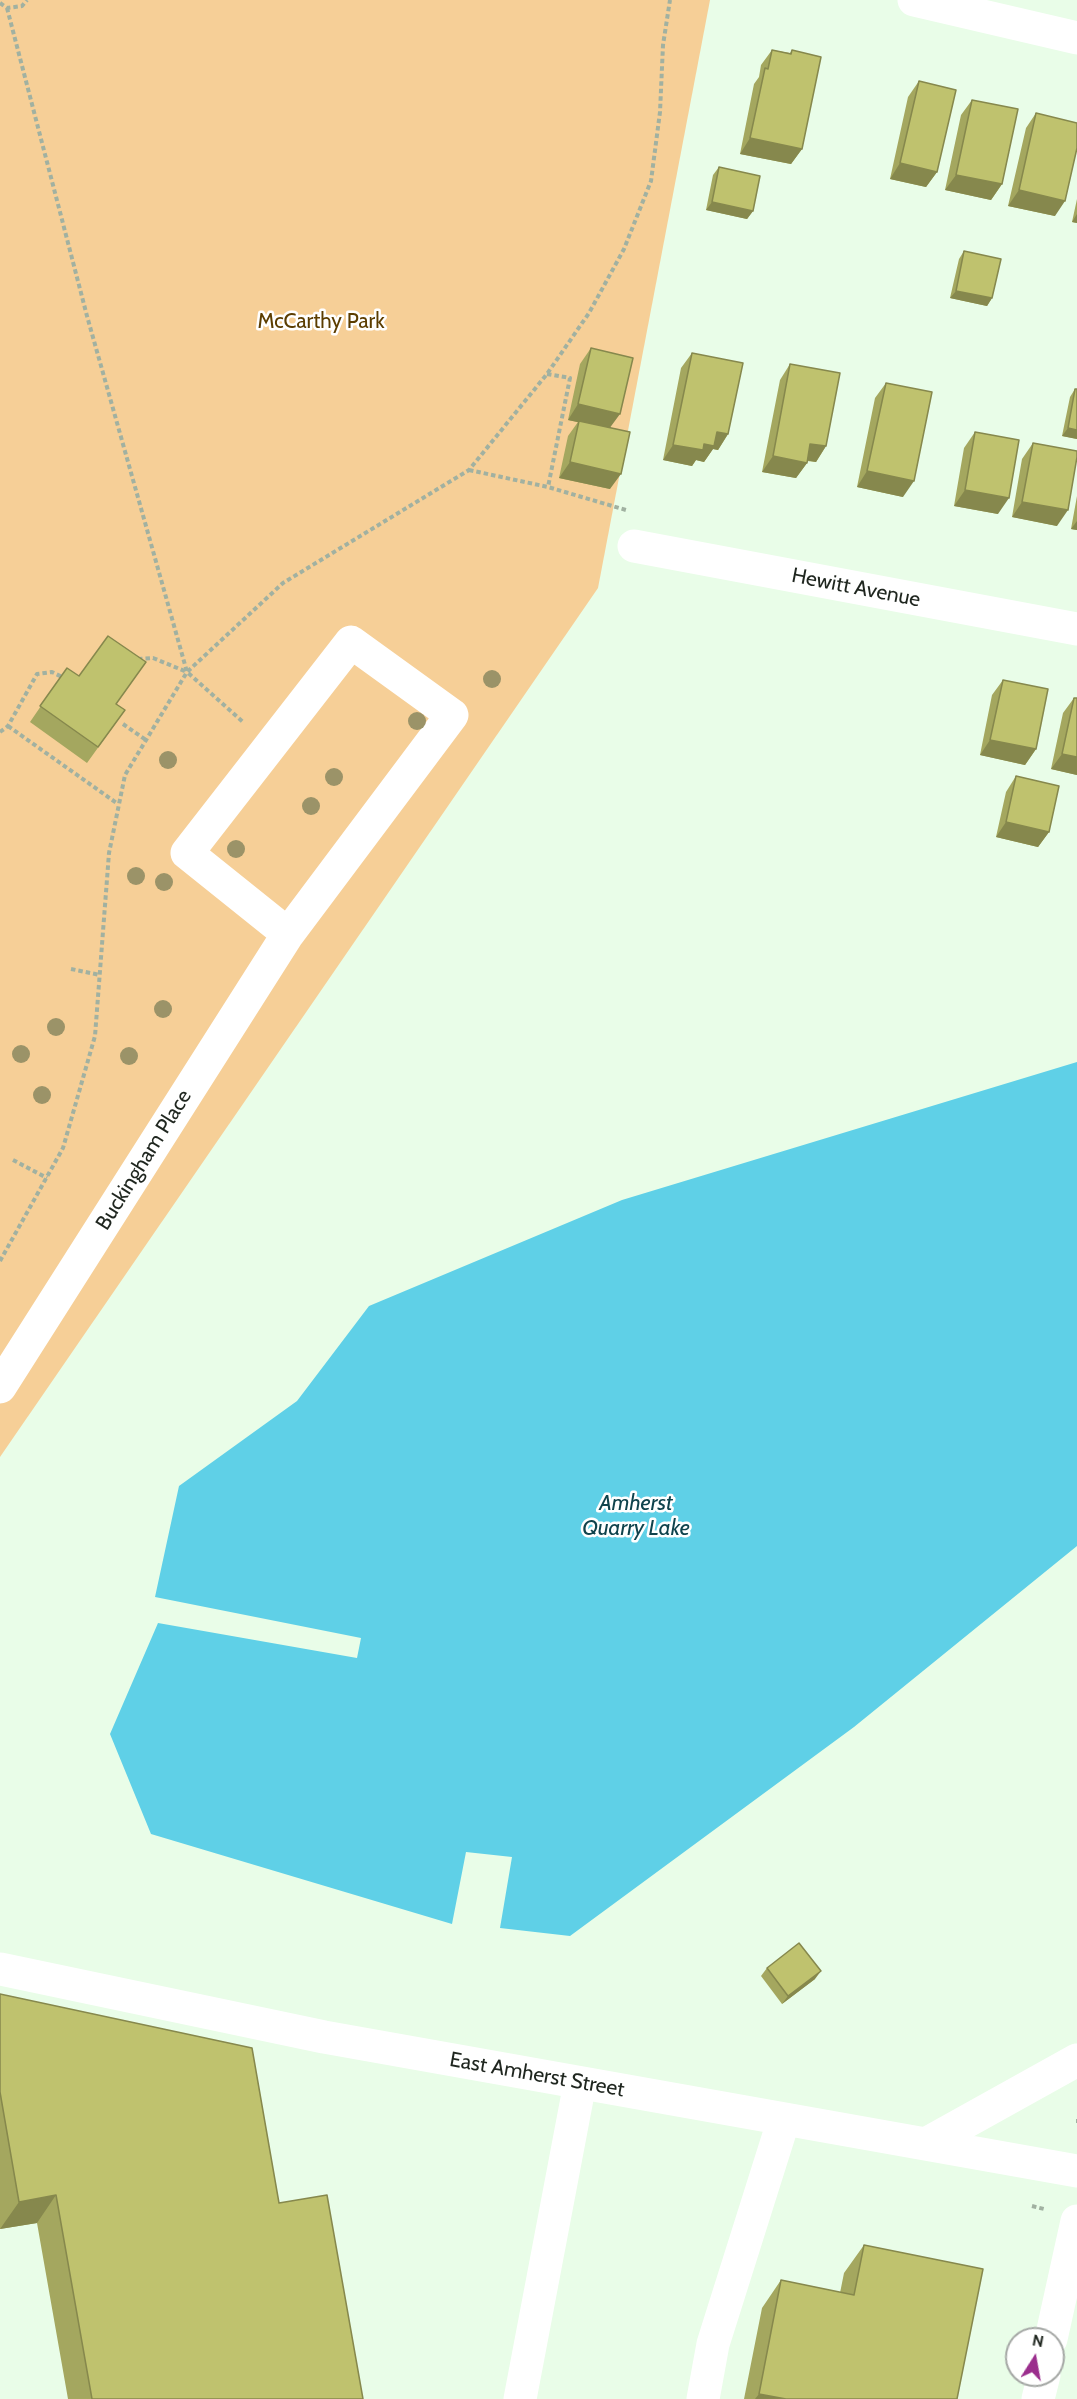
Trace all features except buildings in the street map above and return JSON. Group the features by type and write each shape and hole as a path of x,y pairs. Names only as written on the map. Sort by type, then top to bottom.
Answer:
{"street":[{"path":"914,0 1077,38"},
{"name":"Hewitt Avenue","path":"634,546 1077,629"},
{"name":"Buckingham Place","path":"0,1387 288,934 452,716 351,642 187,853 288,934"},
{"name":"East Amherst Street","path":"0,1969 324,2037 1077,2170"},
{"path":"926,2144 1077,2060"},
{"path":"520,2399 580,2083"},
{"path":"703,2399 713,2343 784,2119"},
{"path":"1055,2327 1077,2222"}],"path":[{"path":"7,8 22,6 27,0"},
{"path":"0,3 7,8 87,316 188,672"},
{"path":"547,374 570,378 548,488"},
{"path":"469,470 548,488 627,510"},
{"path":"132,661 153,658 188,672 234,715"},
{"path":"0,732 8,726 37,674 52,672 67,679"},
{"path":"123,724 146,740"},
{"path":"8,726 118,804"},
{"path":"71,969 100,975"},
{"path":"13,1160 47,1178"}],"green space":[{"name":"McCarthy Park","path":"0,0 710,0 598,588 0,1457"}],"water":[{"name":"Amherst Quarry Lake","path":"1077,1062 1077,1546 854,1727 570,1936 500,1928 512,1857 466,1852 452,1924 151,1834 110,1734 158,1623 357,1658 361,1638 155,1597 179,1486 297,1401 369,1306 622,1200"}]}
